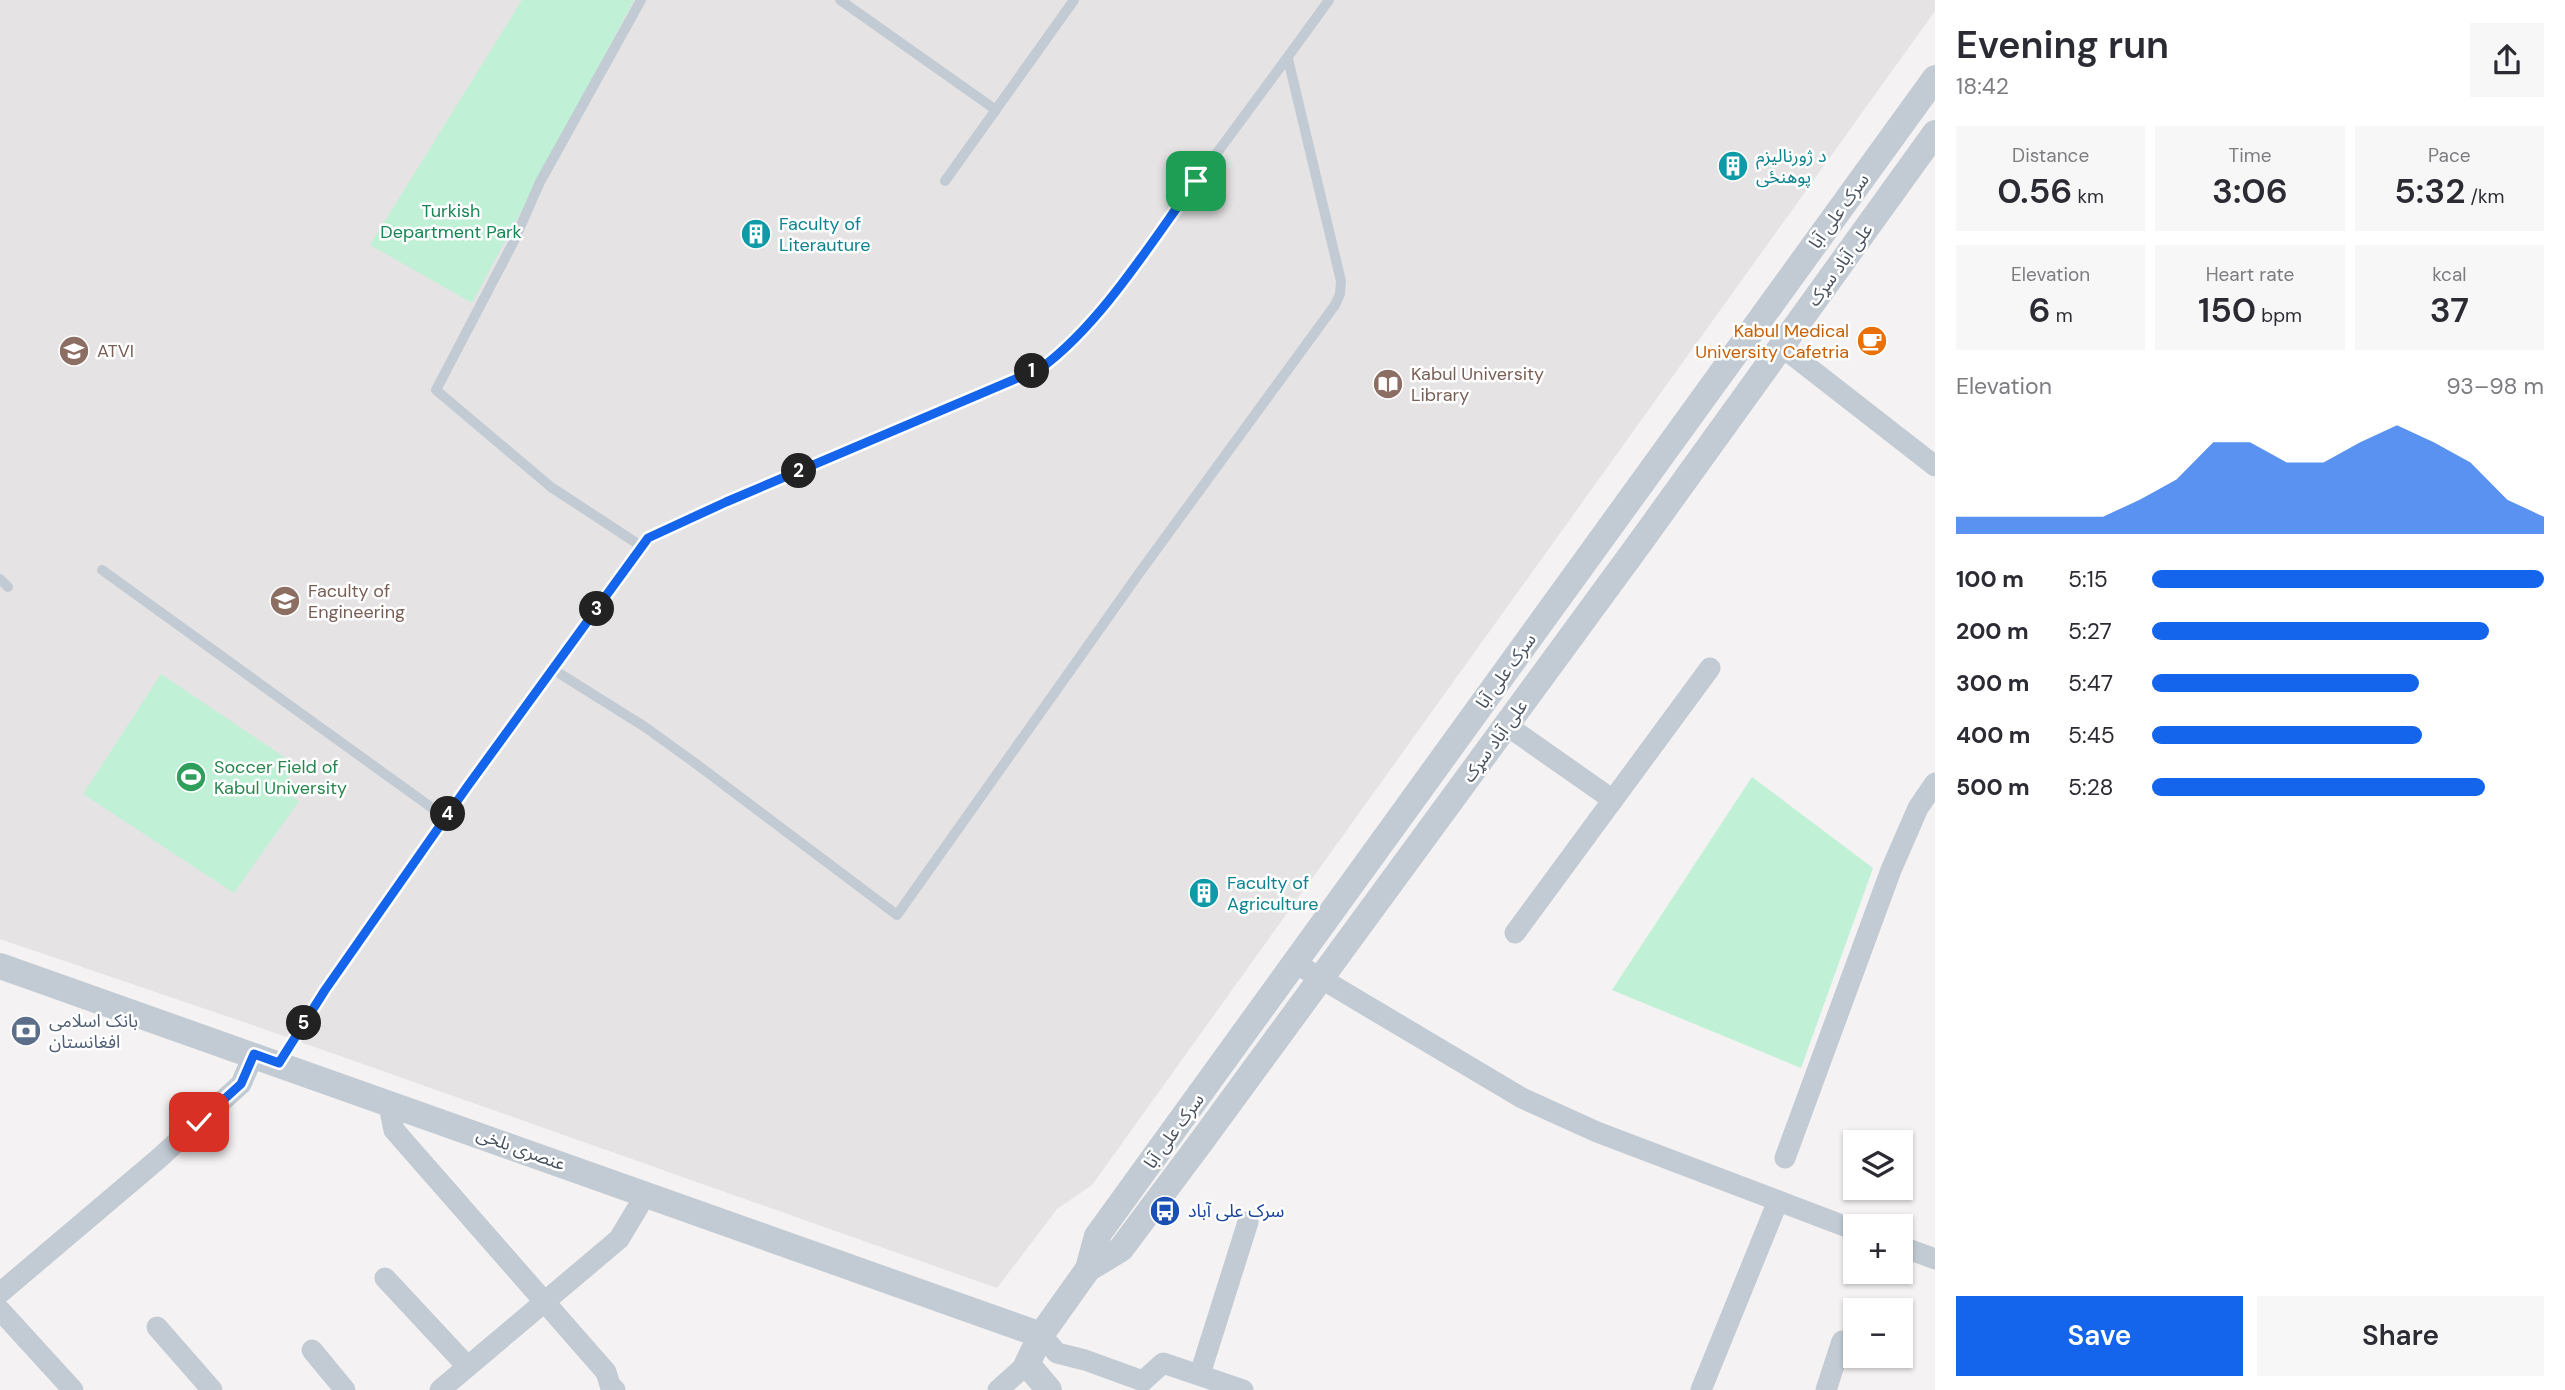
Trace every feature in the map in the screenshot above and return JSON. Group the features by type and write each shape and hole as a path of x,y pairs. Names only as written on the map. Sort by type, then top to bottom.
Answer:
{"street":[{"name":"سرک علی آبا","path":"1088,1269 1097,1236 1935,78"},
{"name":"علی آباد سړک","path":"1027,1364 1041,1335 1088,1269 1121,1249 1322,978 1935,133"},
{"path":"1782,346 1935,466"},
{"path":"1612,525 1639,544"},
{"path":"1515,933 1710,668"},
{"path":"1506,725 1613,800"},
{"path":"1785,1158 1891,870 1918,808 1935,783"},
{"path":"1295,963 1522,1098 1597,1132 1843,1226"},
{"name":"عنصری بلخی","path":"0,965 1041,1335"},
{"path":"0,1293 157,1160 241,1084 254,1054"},
{"path":"388,1101 394,1130 546,1301 606,1372 610,1385 615,1390"},
{"path":"440,1390 619,1239 646,1194"},
{"path":"1701,1390 1777,1201"},
{"path":"1200,1374 1248,1222"},
{"path":"1913,1251 1935,1259"},
{"path":"385,1278 467,1366"},
{"path":"0,1310 73,1390"},
{"path":"157,1327 212,1390"},
{"path":"1041,1335 1057,1353 1143,1381 1163,1363 1243,1390"},
{"path":"1826,1390 1842,1341"},
{"path":"312,1350 345,1390"},
{"path":"998,1390 1027,1364 1049,1390"}],"lane":[{"path":"640,546 551,486 436,390 514,241 540,183 641,0"},
{"path":"840,0 996,110"},
{"path":"945,181 1074,0"},
{"path":"279,1063 325,990 640,546 648,538 726,502 1041,368 1064,351 1100,311 1329,0"},
{"path":"554,670 685,755 897,915 1340,295 1341,281 1288,59"},
{"path":"102,570 446,818"}],"shaded area":[{"path":"0,0 1935,0 1935,11 1092,1185 1057,1209 997,1288 258,1027 0,939"}],"green space":[{"name":"Turkish Department Park","path":"522,0 634,0 472,303 370,245"},
{"name":"Soccer Field of Kabul University","path":"161,674 296,765 281,790 299,801 234,893 83,794"},
{"path":"1752,777 1873,868 1801,1068 1612,990"}],"place":[{"name":"د ژورنالیزم پوهنحٔی","path":"1733,166"},
{"name":"Faculty of Literauture","path":"756,234"},
{"name":"Kabul Medical University Cafetria","path":"1872,341"},
{"name":"ATVI","path":"74,351"},
{"name":"Kabul University Library","path":"1388,384"},
{"name":"Faculty of Engineering","path":"285,601"},
{"name":"Soccer Field of Kabul University","path":"191,777"},
{"name":"Faculty of Agriculture","path":"1204,893"},
{"name":"بانک اسلامی افغانستان","path":"26,1031"},
{"name":"سرک علی آباد","path":"1165,1211"}],"route":[{"path":"199,1122 241,1084 254,1054 279,1063 325,990 467,787 648,538 1041,368 1064,351 1100,311 1196,181"}]}
